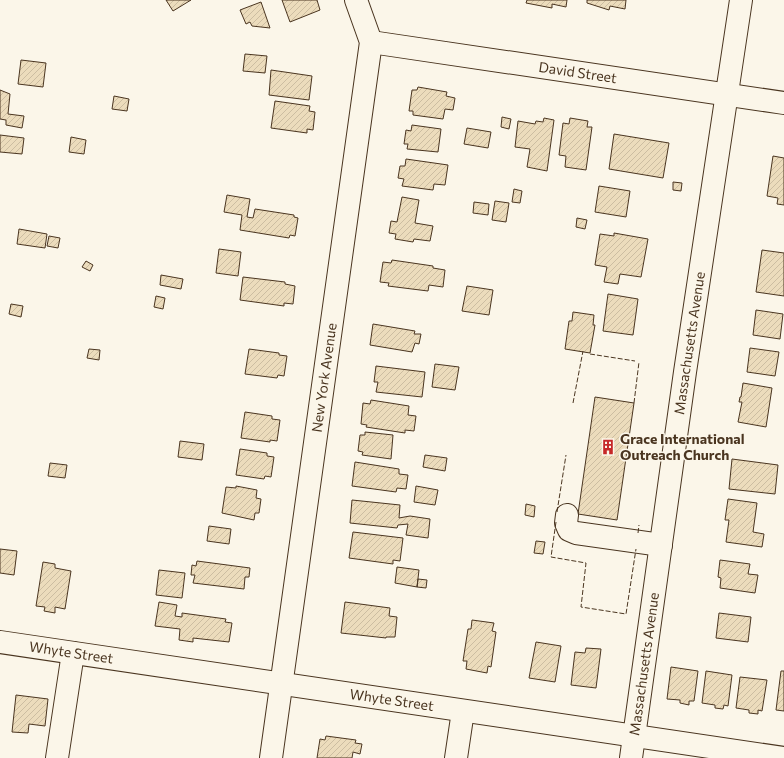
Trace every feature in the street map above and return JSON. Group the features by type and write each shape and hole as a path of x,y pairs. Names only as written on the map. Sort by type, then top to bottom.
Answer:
{"street":[{"name":"New York Avenue","path":"272,758 372,42 356,0"},
{"name":"Massachusetts Avenue","path":"632,758 685,372 741,0"},
{"name":"David Street","path":"372,42 784,103"},
{"path":"567,515 566,523 569,530 576,533 661,545"},
{"name":"Whyte Street","path":"0,642 463,712 784,758"},
{"path":"57,758 73,653"},
{"path":"456,758 463,712"}],"building":[{"path":"166,0 191,0 173,11"},
{"path":"282,0 317,0 320,10 290,22"},
{"path":"527,0 567,0 566,7 552,4 552,8 526,3"},
{"path":"587,0 626,0 625,9 610,6 609,10 587,3"},
{"path":"261,2 270,28 252,26 250,22 246,24 240,10"},
{"path":"245,54 267,56 265,73 243,71"},
{"path":"21,60 46,63 43,87 18,84"},
{"path":"271,70 312,76 309,100 269,95"},
{"path":"418,87 447,92 446,96 455,98 453,110 445,109 443,119 413,115 413,111 409,111 412,90 417,90"},
{"path":"0,90 10,94 8,114 24,116 22,128 6,125 6,120 0,119"},
{"path":"114,96 129,99 127,111 112,109"},
{"path":"275,101 310,106 309,111 315,112 313,130 307,129 307,133 271,128"},
{"path":"502,117 511,119 509,129 501,127"},
{"path":"544,118 554,120 547,171 527,167 530,149 515,147 518,121 535,124 536,121 543,122"},
{"path":"570,118 588,121 587,127 592,127 586,170 565,167 566,156 559,155 563,123 569,124"},
{"path":"412,125 441,129 438,152 407,149 408,144 404,144 406,130 411,131"},
{"path":"467,128 491,132 488,148 464,144"},
{"path":"614,134 669,143 663,178 609,169"},
{"path":"0,135 24,138 22,154 0,152"},
{"path":"71,137 86,140 84,154 69,152"},
{"path":"773,156 784,158 784,205 777,204 778,198 767,196"},
{"path":"406,159 448,165 445,185 434,184 433,190 402,186 404,179 398,178 400,166 405,166"},
{"path":"673,182 682,183 681,191 673,190"},
{"path":"599,186 630,191 626,217 595,212"},
{"path":"514,189 522,191 520,203 512,202"},
{"path":"227,195 250,199 247,217 253,218 255,209 294,215 294,217 298,218 295,236 290,235 289,238 240,230 242,215 224,212"},
{"path":"402,197 419,200 415,223 433,226 430,241 414,239 413,242 395,239 396,234 389,233 391,221 397,222"},
{"path":"495,201 509,203 506,222 492,220"},
{"path":"474,202 489,204 488,215 473,213"},
{"path":"577,218 587,220 585,229 576,227"},
{"path":"19,229 47,234 45,248 17,244"},
{"path":"614,233 648,239 641,277 620,274 618,284 604,282 607,267 595,265 600,234 614,236"},
{"path":"49,236 60,238 58,248 47,246"},
{"path":"219,249 241,252 238,276 216,273"},
{"path":"762,250 784,253 784,296 756,292"},
{"path":"392,260 433,266 433,268 445,270 443,287 429,285 428,291 388,286 389,283 380,282 383,262 391,263"},
{"path":"86,261 93,265 90,271 82,267"},
{"path":"161,275 183,279 181,289 160,285"},
{"path":"243,277 285,282 285,284 295,286 293,304 284,303 284,306 240,300"},
{"path":"467,286 493,290 489,315 462,311"},
{"path":"608,294 638,299 633,335 603,331"},
{"path":"156,296 165,298 163,309 154,307"},
{"path":"11,304 23,306 21,317 9,314"},
{"path":"756,310 783,314 780,339 753,335"},
{"path":"573,312 594,315 593,325 595,325 590,353 565,349 569,321 572,321"},
{"path":"373,324 415,331 414,334 421,334 419,344 415,343 412,352 370,345"},
{"path":"750,348 779,352 775,376 747,372"},
{"path":"89,349 100,350 99,360 87,358"},
{"path":"249,349 279,353 279,355 287,356 284,376 278,375 277,378 245,374"},
{"path":"435,364 459,367 455,390 432,387"},
{"path":"376,366 425,372 422,397 376,392 378,382 374,382"},
{"path":"743,383 772,388 766,427 738,422 742,402 739,402"},
{"name":"Grace International Outreach Church","path":"595,397 634,403 617,520 578,514"},
{"path":"371,400 409,406 408,415 416,416 414,431 405,430 405,433 366,427 367,425 361,424 363,403 370,404"},
{"path":"245,412 272,416 272,419 280,420 277,441 270,440 270,442 241,438"},
{"path":"365,432 393,435 391,459 362,455 363,452 358,451 360,435 365,435"},
{"path":"180,441 204,444 202,460 178,457"},
{"path":"240,449 267,453 267,456 274,457 271,477 265,476 264,479 236,475"},
{"path":"425,455 447,458 445,471 423,467"},
{"path":"732,459 778,465 775,494 729,489"},
{"path":"355,462 399,469 399,474 408,475 406,489 397,488 396,492 352,486"},
{"path":"50,463 67,465 65,478 48,476"},
{"path":"236,486 257,490 256,498 261,499 259,513 255,513 254,520 222,513 226,487 236,488"},
{"path":"416,486 438,490 435,505 414,502"},
{"path":"728,499 757,503 753,532 764,534 762,547 726,542 729,520 725,520"},
{"path":"352,500 400,505 399,518 410,516 430,519 428,538 406,535 408,524 398,525 397,528 350,523"},
{"path":"526,504 535,506 534,517 525,515"},
{"path":"209,526 231,529 229,544 207,541"},
{"path":"353,532 403,538 400,561 393,560 393,564 349,558"},
{"path":"536,541 545,542 543,554 534,553"},
{"path":"0,549 17,551 14,575 0,573"},
{"path":"720,560 750,564 748,574 758,575 755,593 720,588 721,578 718,577"},
{"path":"197,561 250,568 249,577 245,577 244,589 193,583 195,575 191,575 192,565 196,566"},
{"path":"43,562 55,564 55,568 71,571 65,609 55,607 55,613 44,611 45,607 36,606"},
{"path":"397,567 419,570 417,587 395,583"},
{"path":"159,570 185,573 182,598 156,595"},
{"path":"418,579 427,580 426,588 417,587"},
{"path":"159,602 177,605 175,616 182,617 182,613 226,619 225,622 232,623 229,642 193,638 193,642 179,640 180,629 155,626"},
{"path":"345,602 390,608 389,616 397,617 395,637 386,638 341,633"},
{"path":"719,613 751,617 748,642 716,638"},
{"path":"472,620 494,623 492,631 496,632 491,667 488,666 487,673 466,669 467,661 463,661 468,629 471,629"},
{"path":"536,642 561,646 555,682 529,678"},
{"path":"586,648 601,649 596,688 571,685 575,652 585,653"},
{"path":"671,667 698,671 694,701 689,701 689,705 680,703 680,700 667,699"},
{"path":"706,671 732,675 728,706 724,705 723,709 715,708 715,705 702,703"},
{"path":"781,671 784,671 784,711 776,710"},
{"path":"740,677 767,680 762,711 758,710 758,714 749,713 749,710 736,708"},
{"path":"16,695 48,699 45,726 29,724 28,733 12,732"},
{"path":"326,736 356,740 355,743 362,744 360,754 353,752 352,758 317,758 320,739 325,740"}],"fence":[{"path":"573,403 583,351"},
{"path":"590,354 635,361"},
{"path":"634,403 639,362"},
{"path":"557,512 566,455"},
{"path":"556,522 551,557 586,563 581,607 626,614 636,549"},
{"path":"638,533 639,525"}],"place":[{"name":"Grace International Outreach Church","path":"608,447"}]}
